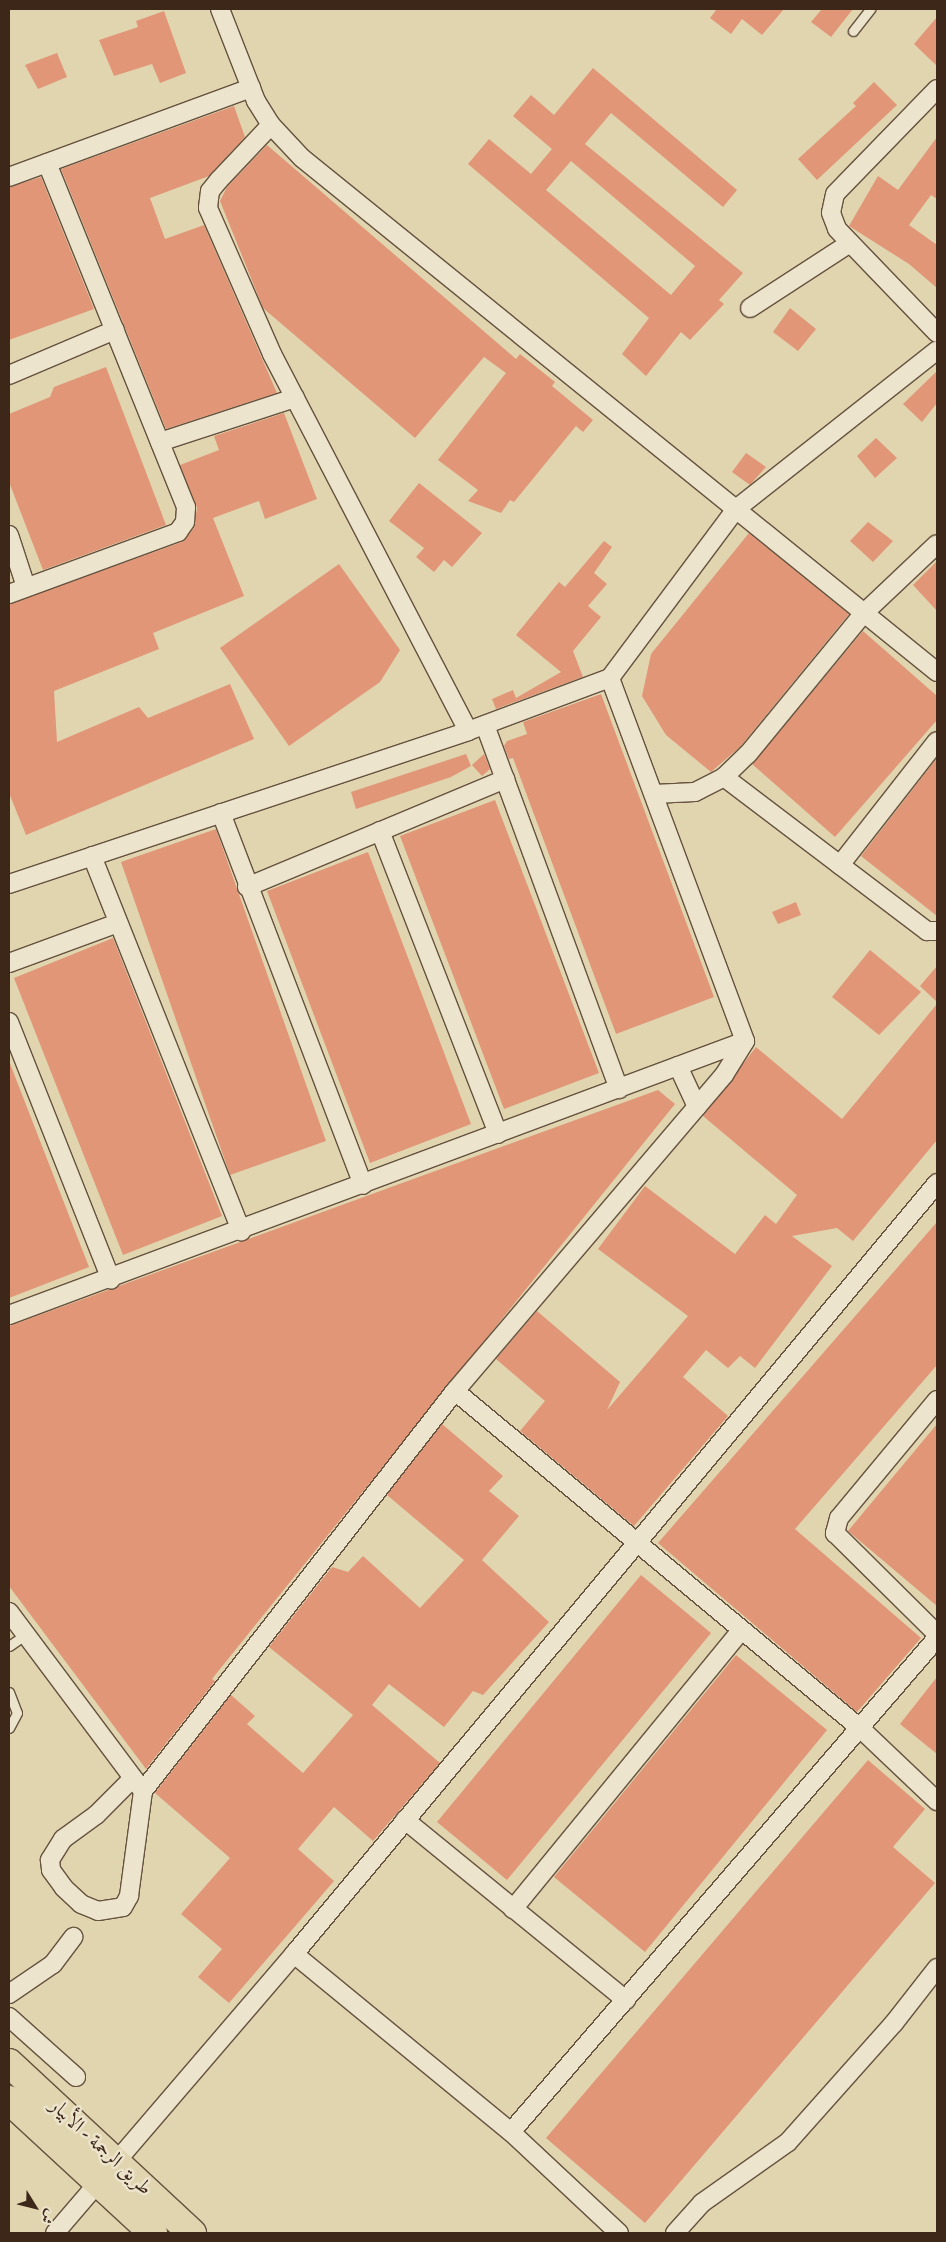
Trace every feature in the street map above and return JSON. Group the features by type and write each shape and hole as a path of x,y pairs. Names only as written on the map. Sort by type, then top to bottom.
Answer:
{"highway":[{"name":"طريق الرجمة - الأبيار","path":"9,2063 192,2233"},
{"name":"طريق الرجمة - الأبيار","path":"9,2100 152,2233"}],"street":[{"path":"220,9 251,88 271,126 302,158 937,672"},
{"path":"9,177 251,88"},
{"path":"936,94 835,194 831,213 837,229 937,333"},
{"path":"271,126 210,191 208,208 295,398 468,732"},
{"path":"9,594 178,532 185,522 186,507 47,163"},
{"path":"750,308 850,243"},
{"path":"9,374 115,330"},
{"path":"9,883 468,732 610,678 736,509 937,350"},
{"path":"160,442 295,398"},
{"path":"9,535 26,588"},
{"path":"654,794 695,792 724,777 748,754 864,613 937,544"},
{"path":"610,678 744,1041"},
{"path":"485,725 619,1088"},
{"path":"840,865 937,741"},
{"path":"724,777 927,931 937,931"},
{"path":"247,887 505,779"},
{"path":"222,813 247,887 363,1185"},
{"path":"380,831 498,1134"},
{"path":"92,856 241,1231"},
{"path":"9,963 118,923"},
{"path":"9,1022 111,1280"},
{"path":"9,1316 111,1280 744,1041"},
{"path":"9,1612 138,1784 129,1896 123,1907 98,1911 81,1904 51,1870 50,1860 63,1839 138,1784 455,1391 724,1075 744,1041"},
{"path":"678,1066 697,1107"},
{"path":"55,2233 294,1954 937,1183"},
{"path":"455,1391 861,1730 937,1801"},
{"path":"937,1400 839,1518 835,1533 937,1634"},
{"path":"513,1909 741,1630"},
{"path":"511,2132 861,1730 937,1638"},
{"path":"405,1820 626,2000"},
{"path":"9,1994 53,1964 73,1937"},
{"path":"294,1954 511,2132 619,2233"},
{"path":"675,2233 702,2203 788,2142 894,2024 937,1968"},
{"path":"9,2017 76,2077"}],"lane":[{"path":"853,31 870,9"},
{"path":"9,1646 26,1634"},
{"path":"9,1692 17,1713 9,1728"}],"building":[{"path":"717,9 784,9 762,35 742,19 731,34 710,18"},
{"path":"822,9 853,9 831,37 811,22"},
{"path":"164,11 186,73 160,83 152,64 114,76 99,40 138,27 136,21"},
{"path":"937,17 937,66 914,44"},
{"path":"57,53 67,77 38,89 25,65"},
{"path":"593,68 737,190 723,207 611,113 585,144 743,273 719,300 724,304 690,340 681,332 646,376 622,354 649,318 468,164 489,139 531,174 552,149 513,116 531,95 554,115","holes":["571,161 695,266 671,295 546,190"]},
{"path":"874,82 897,105 817,180 798,159 856,106 853,103"},
{"path":"234,106 245,137 209,176 150,198 165,239 204,225 277,393 166,429 61,169"},
{"path":"937,137 937,199 931,195 909,225 937,245 937,288 909,264 849,226 878,176 898,190"},
{"path":"267,145 516,359 520,354 555,382 552,386 593,420 583,432 576,426 514,502 510,500 501,513 468,501 478,490 438,460 506,373 484,357 415,438 263,308 220,201 227,187"},
{"path":"41,177 94,309 9,340 9,187"},
{"path":"790,308 816,329 798,351 773,332"},
{"path":"106,367 166,525 43,570 9,482 9,414 50,397 54,387"},
{"path":"937,371 937,403 922,422 903,404"},
{"path":"284,413 317,499 265,519 259,501 213,518 244,596 153,633 159,649 54,691 57,742 139,707 148,718 230,684 254,739 26,835 9,793 9,604 182,542 194,528 197,508 180,465 219,450 214,436"},
{"path":"876,438 897,458 875,478 857,456"},
{"path":"746,453 766,467 750,485 732,472"},
{"path":"419,483 482,533 452,567 444,560 434,572 416,557 424,548 389,521"},
{"path":"868,522 893,541 873,562 850,541"},
{"path":"749,533 849,614 740,747 711,772 666,735 642,696 651,654"},
{"path":"604,541 612,547 594,573 607,584 588,606 601,617 573,651 583,677 496,709 492,699 513,690 516,698 561,672 516,635 559,582 565,587"},
{"path":"937,561 937,611 913,585"},
{"path":"339,564 400,650 380,682 289,746 220,648"},
{"path":"863,631 937,696 937,720 835,837 752,764"},
{"path":"601,694 714,997 616,1034 513,758 509,759 504,746 507,741 527,734 523,722"},
{"path":"466,754 471,766 451,777 356,809 351,792"},
{"path":"484,754 490,769 482,776 472,765"},
{"path":"937,758 937,916 861,856"},
{"path":"495,800 599,1073 504,1109 400,836"},
{"path":"216,829 326,1141 230,1175 121,862"},
{"path":"368,852 471,1124 370,1163 267,891"},
{"path":"796,902 801,915 778,924 772,912"},
{"path":"113,938 222,1216 123,1255 14,978"},
{"path":"870,950 921,992 879,1035 832,997"},
{"path":"937,966 937,1002 920,986"},
{"path":"937,1004 937,1140 853,1241 837,1228 792,1236 832,1266 755,1368 740,1356 728,1368 706,1350 683,1377 728,1416 634,1526 520,1431 545,1401 496,1359 537,1311 620,1382 607,1410 688,1316 598,1249 645,1186 735,1254 765,1215 776,1224 797,1195 703,1116 756,1047 842,1119"},
{"path":"9,1061 89,1267 9,1298"},
{"path":"658,1090 675,1104 212,1679 215,1681 146,1769 9,1586 9,1326"},
{"path":"937,1222 937,1365 795,1529 921,1638 857,1712 658,1543"},
{"path":"442,1424 503,1476 489,1491 519,1516 482,1560 549,1622 483,1695 473,1691 444,1727 389,1684 372,1705 440,1763 373,1841 334,1807 298,1849 334,1881 229,2003 198,1977 222,1949 181,1914 230,1858 155,1793 231,1695 255,1716 247,1724 303,1773 353,1715 269,1647 332,1567 348,1572 363,1556 420,1608 464,1560 387,1495"},
{"path":"937,1424 937,1606 848,1531"},
{"path":"641,1575 711,1633 507,1880 437,1822"},
{"path":"736,1655 827,1730 645,1952 554,1877"},
{"path":"937,1677 937,1754 900,1724"},
{"path":"868,1760 925,1809 893,1847 935,1883 645,2223 546,2138"}]}
